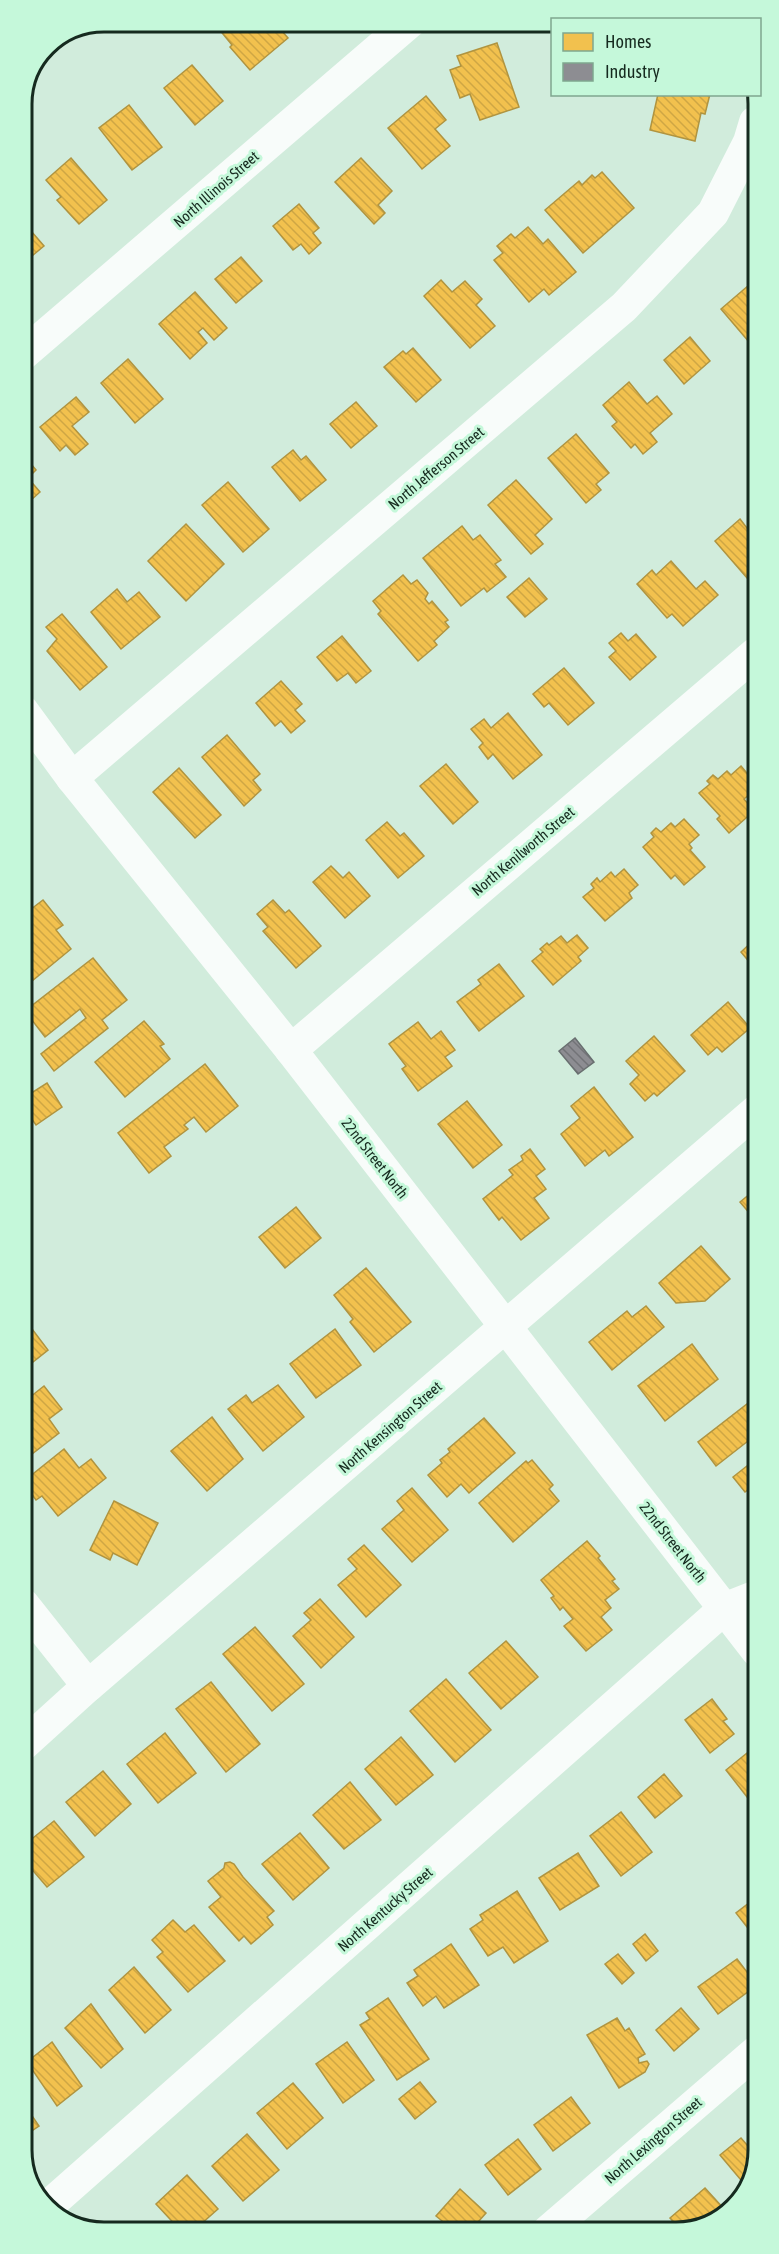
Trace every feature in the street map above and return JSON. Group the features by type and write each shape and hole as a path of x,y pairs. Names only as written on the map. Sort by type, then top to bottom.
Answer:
{"street":[{"name":"North Illinois Street","path":"32,347 398,32"},
{"name":"North Jefferson Street","path":"72,778 624,307 713,213 748,144"},
{"name":"North Kenilworth Street","path":"291,1050 748,659"},
{"name":"22nd Street North","path":"32,724 72,778 291,1050 748,1640"},
{"name":"North Kensington Street","path":"32,1736 748,1118"},
{"path":"724,1609 748,1600"},
{"name":"North Kentucky Street","path":"53,2202 724,1609"},
{"path":"32,1615 88,1686"},
{"name":"North Lexington Street","path":"558,2222 748,2059"}],"building: Homes":[{"path":"221,32 283,32 288,38 250,70 230,47 232,45"},
{"path":"497,43 519,107 480,120 470,94 460,98 450,70 461,66 457,56"},
{"path":"192,65 223,101 195,125 164,88"},
{"path":"426,96 446,120 435,129 450,146 422,169 388,128"},
{"path":"658,96 710,96 705,114 701,113 695,141 650,130"},
{"path":"129,105 162,147 132,170 99,128"},
{"path":"71,158 107,200 79,224 57,200 61,197 46,180"},
{"path":"361,158 392,191 378,205 385,213 374,224 335,182"},
{"path":"602,172 634,208 583,253 545,210 579,181 582,185 592,175 595,178"},
{"path":"299,204 319,228 313,233 321,243 309,254 301,244 293,250 273,226"},
{"path":"528,227 543,244 548,239 576,272 549,295 544,289 529,302 494,260 503,253 497,246 511,234 515,238"},
{"path":"32,232 44,246 32,256"},
{"path":"241,257 262,281 236,303 215,279"},
{"path":"441,280 452,292 465,281 482,299 476,305 495,326 470,348 424,296"},
{"path":"748,286 748,341 721,309"},
{"path":"195,292 227,328 214,340 203,328 198,332 207,343 190,359 159,324"},
{"path":"690,337 710,361 684,384 664,360"},
{"path":"413,348 441,380 416,402 384,367 403,351 406,354"},
{"path":"128,359 163,399 135,423 101,383"},
{"path":"629,382 647,404 657,396 672,414 650,433 657,442 643,454 635,444 631,448 612,426 617,422 603,405"},
{"path":"76,397 89,412 72,426 88,444 75,455 66,445 60,451 40,427"},
{"path":"356,402 377,426 351,448 330,424"},
{"path":"576,434 609,473 596,484 601,490 586,503 548,458"},
{"path":"293,450 301,460 306,456 326,480 300,501 272,467"},
{"path":"516,480 552,519 535,535 543,544 531,554 488,505"},
{"path":"228,482 269,529 243,552 202,505"},
{"path":"32,483 40,492 32,499"},
{"path":"740,519 748,529 748,577 747,578 715,541"},
{"path":"186,524 224,564 186,601 148,561"},
{"path":"462,526 473,540 480,535 501,560 495,564 506,577 487,592 484,588 461,606 423,558"},
{"path":"671,561 696,589 705,581 718,595 683,626 672,614 667,618 637,584 652,570 656,575"},
{"path":"403,575 411,584 417,580 428,593 425,599 429,604 432,601 448,620 445,622 449,627 434,641 437,645 418,661 378,614 381,611 373,601"},
{"path":"529,578 547,599 525,617 507,597"},
{"path":"117,589 127,602 139,592 160,617 121,649 91,612"},
{"path":"62,614 107,667 80,690 47,651 57,639 46,627"},
{"path":"621,633 628,641 636,634 656,657 630,680 609,657 616,651 609,643"},
{"path":"342,636 371,671 356,683 348,673 337,681 317,657"},
{"path":"564,668 594,703 568,725 549,703 544,707 533,694"},
{"path":"281,681 302,704 295,710 305,721 291,733 281,721 275,726 256,703"},
{"path":"508,713 542,755 513,779 493,754 488,759 479,747 483,743 471,729 484,719 491,728"},
{"path":"227,735 260,774 253,780 261,790 244,806 202,757"},
{"path":"446,764 478,802 453,824 420,786"},
{"path":"741,766 748,774 748,796 744,799 748,804 748,816 729,833 717,819 720,816 699,793 710,784 707,781 713,775 718,779 727,771 731,775"},
{"path":"179,768 221,815 195,838 153,792"},
{"path":"684,819 699,835 689,844 692,848 690,850 705,867 684,885 675,875 671,879 643,847 654,837 651,833 656,828 661,832 671,823 675,827"},
{"path":"387,822 400,836 404,833 424,856 398,878 366,840"},
{"path":"331,866 343,878 349,872 370,896 345,918 313,882"},
{"path":"624,869 638,885 629,893 632,898 605,921 583,897 594,888 591,884 597,878 600,882 611,872 615,877"},
{"path":"43,900 63,925 56,930 71,949 32,981 32,908"},
{"path":"273,900 285,913 289,910 321,946 296,968 263,931 268,927 257,914"},
{"path":"577,935 588,948 578,957 581,961 553,985 532,961 543,952 540,949 547,943 549,945 561,936 567,943"},
{"path":"748,945 748,960 741,952"},
{"path":"93,958 127,1000 102,1020 108,1028 54,1071 41,1054 86,1018 80,1009 45,1037 32,1020 32,1006"},
{"path":"499,964 524,996 479,1031 457,1002 481,984 478,980"},
{"path":"728,1002 748,1026 748,1030 722,1052 717,1047 708,1055 691,1035"},
{"path":"144,1021 164,1044 160,1046 170,1059 125,1097 95,1062"},
{"path":"418,1022 431,1039 441,1031 455,1050 445,1057 452,1066 418,1091 402,1069 406,1066 389,1044"},
{"path":"654,1036 685,1071 657,1096 654,1093 645,1101 630,1084 639,1075 626,1061"},
{"path":"205,1064 238,1106 206,1132 194,1117 184,1125 188,1129 164,1147 171,1156 149,1173 118,1133"},
{"path":"47,1083 62,1107 36,1125 32,1119 32,1093"},
{"path":"594,1087 633,1137 609,1156 605,1150 585,1166 561,1134 580,1118 571,1106"},
{"path":"467,1101 502,1145 473,1168 438,1124"},
{"path":"530,1149 545,1169 536,1176 546,1189 534,1198 549,1218 521,1240 502,1217 499,1220 483,1199 513,1175 509,1170 523,1160 521,1156"},
{"path":"748,1195 748,1211 740,1202"},
{"path":"296,1207 321,1238 285,1268 259,1237"},
{"path":"701,1246 730,1279 705,1301 676,1303 659,1283"},
{"path":"366,1268 411,1322 374,1352 350,1322 353,1319 334,1295"},
{"path":"646,1306 664,1327 612,1370 589,1342 627,1311 632,1317"},
{"path":"32,1329 48,1350 32,1363"},
{"path":"335,1329 361,1365 316,1398 290,1364"},
{"path":"692,1344 718,1379 665,1421 638,1386"},
{"path":"278,1385 304,1417 263,1451 228,1409 246,1395 252,1403"},
{"path":"44,1386 62,1409 49,1419 59,1433 32,1454 32,1395"},
{"path":"748,1403 748,1441 716,1466 698,1442"},
{"path":"212,1417 243,1459 207,1491 171,1451"},
{"path":"484,1418 515,1453 469,1493 461,1484 447,1497 428,1475 442,1463 440,1460 450,1452 448,1449"},
{"path":"64,1449 79,1468 91,1459 106,1478 58,1516 42,1496 36,1500 32,1494 32,1475"},
{"path":"532,1460 553,1485 549,1489 559,1501 513,1542 479,1503 526,1461 528,1463"},
{"path":"748,1465 748,1490 745,1492 733,1477"},
{"path":"412,1488 448,1530 412,1562 382,1529 404,1510 397,1501"},
{"path":"114,1501 158,1523 137,1565 113,1553 110,1560 90,1550"},
{"path":"587,1541 600,1556 598,1558 615,1579 612,1581 619,1589 605,1600 611,1608 601,1617 612,1630 586,1651 564,1626 573,1619 563,1607 560,1610 551,1598 554,1596 541,1580"},
{"path":"364,1545 401,1585 366,1617 338,1585 357,1569 348,1559"},
{"path":"320,1599 354,1637 321,1668 293,1636 311,1620 304,1613"},
{"path":"255,1627 304,1684 272,1711 223,1654"},
{"path":"506,1641 538,1677 501,1709 469,1673"},
{"path":"446,1679 491,1730 455,1762 410,1711"},
{"path":"211,1682 260,1744 226,1772 176,1709"},
{"path":"712,1699 727,1719 723,1721 734,1734 710,1753 685,1720"},
{"path":"165,1733 196,1773 158,1803 127,1764"},
{"path":"401,1737 433,1775 396,1805 365,1769"},
{"path":"748,1752 748,1798 726,1770"},
{"path":"103,1771 131,1804 95,1836 66,1802"},
{"path":"664,1774 682,1796 655,1818 638,1797"},
{"path":"350,1782 381,1820 344,1849 313,1815"},
{"path":"621,1812 652,1852 621,1876 590,1836"},
{"path":"54,1821 84,1857 47,1887 32,1870 32,1839"},
{"path":"300,1833 329,1868 293,1900 262,1864"},
{"path":"578,1853 599,1886 560,1910 539,1878"},
{"path":"225,1863 234,1864 274,1911 267,1917 273,1925 251,1944 244,1936 239,1941 209,1907 221,1897 208,1881 224,1868"},
{"path":"517,1891 548,1941 514,1963 503,1947 488,1956 470,1929 483,1920 480,1915"},
{"path":"748,1904 748,1928 736,1913"},
{"path":"173,1920 185,1932 194,1925 225,1961 188,1992 157,1957 163,1952 152,1940"},
{"path":"645,1934 658,1951 646,1961 633,1944"},
{"path":"451,1944 479,1985 444,2008 436,1996 423,2006 407,1983 418,1976 414,1970"},
{"path":"618,1954 634,1973 622,1984 605,1964"},
{"path":"737,1959 748,1973 748,1992 718,2014 698,1987"},
{"path":"134,1967 171,2010 145,2033 109,1990"},
{"path":"388,1998 429,2059 397,2080 360,2025 370,2019 366,2013"},
{"path":"91,2004 123,2049 101,2068 65,2028"},
{"path":"681,2008 699,2029 674,2051 656,2030"},
{"path":"617,2018 625,2031 629,2028 645,2054 638,2058 639,2063 647,2061 649,2064 645,2072 619,2088 587,2035"},
{"path":"52,2042 82,2086 57,2106 32,2069 32,2058"},
{"path":"347,2042 374,2080 343,2103 316,2064"},
{"path":"420,2082 436,2102 415,2119 399,2099"},
{"path":"293,2083 323,2118 287,2149 257,2113"},
{"path":"571,2097 590,2123 553,2151 534,2125"},
{"path":"32,2116 39,2126 32,2131"},
{"path":"247,2134 279,2170 243,2201 212,2166"},
{"path":"741,2138 748,2144 747,2160 741,2180 720,2155"},
{"path":"518,2139 541,2169 508,2195 485,2165"},
{"path":"187,2175 218,2209 203,2222 173,2222 156,2204"},
{"path":"705,2188 722,2206 694,2220 674,2222 670,2218"},
{"path":"460,2189 486,2213 478,2222 443,2222 436,2216"}],"building: Industry":[{"path":"575,1038 594,1062 578,1074 559,1051"}]}
